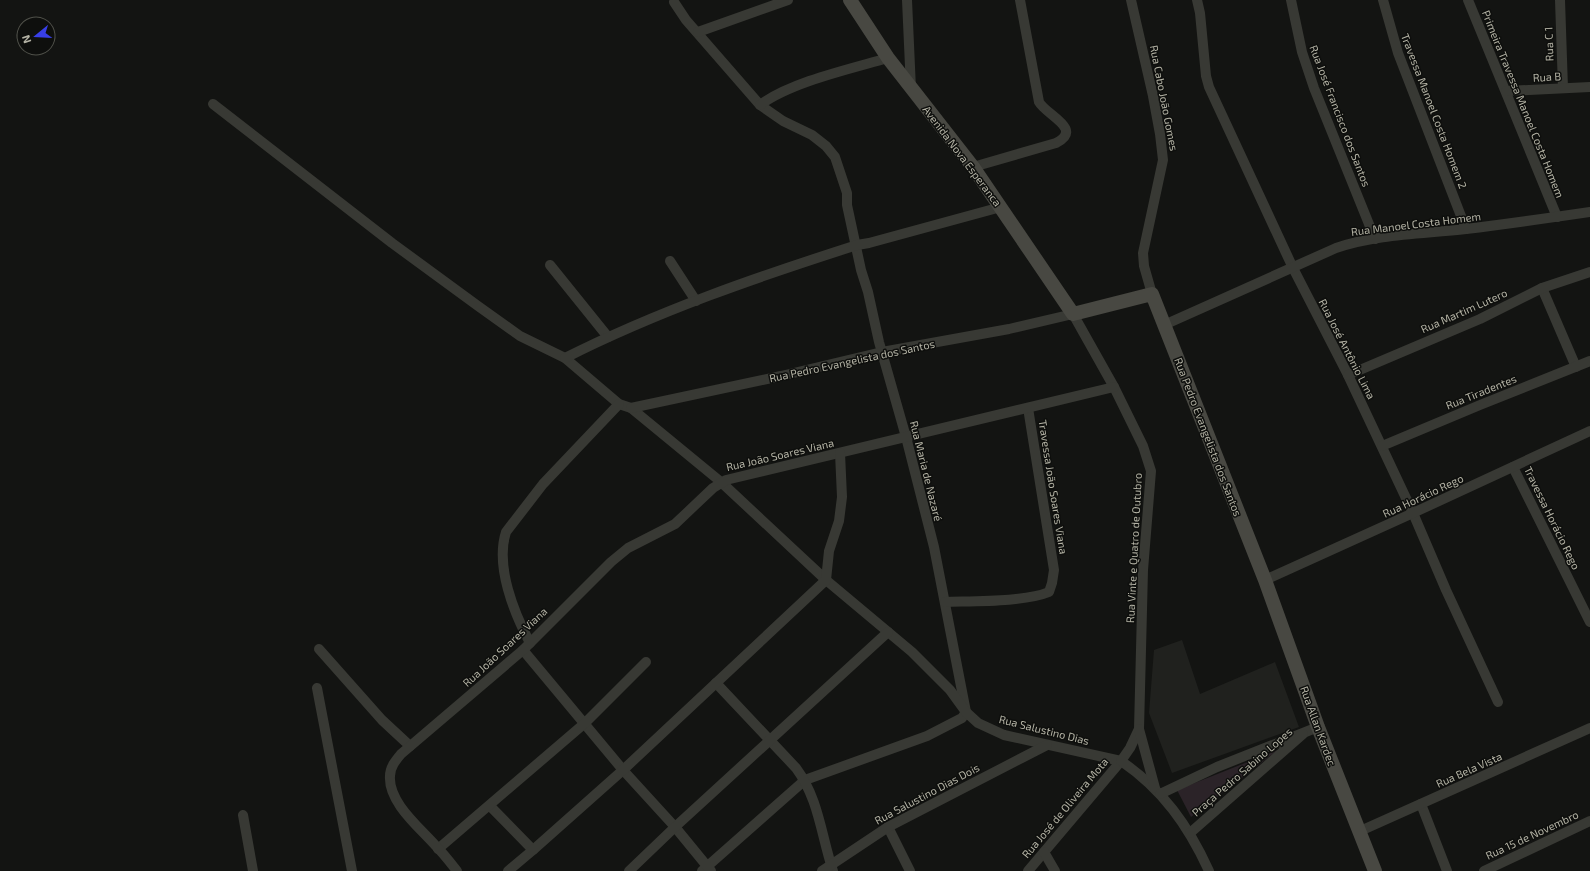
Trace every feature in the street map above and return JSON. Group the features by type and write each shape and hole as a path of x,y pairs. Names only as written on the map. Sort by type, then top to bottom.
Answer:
{"main road":[{"name":"Avenida Nova Esperanca","path":"853,1 888,58 973,167 1073,314"},
{"path":"1073,314 1152,294"},
{"name":"Rua Pedro Evangelista dos Santos","path":"1152,294 1265,580"},
{"name":"Rua Allan Kardec","path":"1265,580 1313,728 1375,871"}],"street":[{"path":"698,32 788,0"},
{"path":"907,0 911,88"},
{"path":"973,167 1056,144 1063,140 1066,135 1066,129 1063,123 1041,106 1039,102 1020,0"},
{"name":"Rua Cabo João Gomes","path":"1131,0 1153,96 1163,160 1143,253 1144,266 1152,294"},
{"name":"Rua José Antônio Lima","path":"1197,0 1200,13 1206,76 1209,86 1293,268 1348,375 1382,446 1498,702"},
{"name":"Rua José Francisco dos Santos","path":"1291,0 1302,52 1331,130 1375,239"},
{"name":"Travessa Manoel Costa Homem 2","path":"1383,0 1398,52 1466,229"},
{"name":"Primeira Travessa Manoel Costa Homem","path":"1468,0 1557,217"},
{"name":"Rua C 1","path":"1560,0 1563,88"},
{"name":"Rua Maria de Nazaré","path":"674,2 686,20 760,105 783,121 812,134 826,146 835,157 847,193 847,205 857,245 861,270 934,547 966,712"},
{"path":"760,105 773,96 811,81 888,58"},
{"name":"Rua B","path":"1506,91 1590,87"},
{"path":"214,104 392,243 478,306 520,336 565,358 619,404 631,408"},
{"path":"565,358 608,337 696,301 776,271 857,245 1001,207"},
{"name":"Rua Manoel Costa Homem","path":"1164,325 1341,246 1375,239 1466,229 1590,212"},
{"path":"670,261 696,301"},
{"path":"550,265 608,337"},
{"name":"Rua Martim Lutero","path":"1348,375 1480,319 1542,288 1590,272"},
{"path":"1542,288 1576,367"},
{"name":"Rua Pedro Evangelista dos Santos","path":"631,408 781,376 882,352 1009,329 1073,314"},
{"name":"Rua Vinte e Quatro de Outubro","path":"1073,314 1114,387 1143,446 1151,471 1143,570 1139,729 1158,791"},
{"name":"Rua Tiradentes","path":"1382,446 1590,361"},
{"name":"Rua João Soares Viana","path":"457,871 402,809 395,796 390,776 393,764 410,746 527,647 611,562 628,548 675,524 721,482 732,478 1114,387"},
{"path":"619,404 543,484 506,532 503,540 504,565 509,591 527,647 623,770 675,827 707,869 805,780 927,736 962,718 966,712"},
{"name":"Rua Salustino Dias","path":"631,408 721,482 826,580 912,652 950,690 966,712 978,723 988,729 1004,734 1121,761"},
{"name":"Travessa João Soares Viana","path":"945,602 1016,598 1041,595 1049,592 1054,570 1028,408"},
{"name":"Rua Horácio Rego","path":"1265,580 1590,431"},
{"path":"508,871 623,770 826,580 829,551 839,521 842,496 840,453"},
{"name":"Travessa Horácio Rego","path":"1514,467 1590,622"},
{"path":"629,871 888,632"},
{"path":"319,649 382,720 410,746"},
{"path":"438,849 585,723 646,662"},
{"path":"716,682 796,768 805,780 814,802 832,868"},
{"path":"317,688 352,871"},
{"path":"1158,791 1313,728"},
{"name":"Praça Pedro Sabino Lopes","path":"1190,833 1313,728"},
{"name":"Rua Bela Vista","path":"1358,832 1590,728"},
{"name":"Rua Vinte e Quatro de Outubro","path":"1139,729 1130,748 1121,761 1140,774 1158,791 1190,833 1209,871"},
{"name":"Rua Salustino Dias Dois","path":"822,871 832,868 888,827 1047,745"},
{"name":"Rua José de Oliveira Mota","path":"1028,871 1121,761"},
{"path":"1421,804 1447,871"},
{"path":"490,806 533,850"},
{"path":"243,815 253,871"},
{"name":"Rua 15 de Novembro","path":"1490,870 1590,821"},
{"path":"888,827 910,871"},
{"path":"1044,852 1055,871"}],"shaded area":[{"path":"1182,640 1200,694 1275,662 1299,727 1172,773 1149,713 1154,650"},
{"path":"1278,750 1191,817 1177,790"}]}
